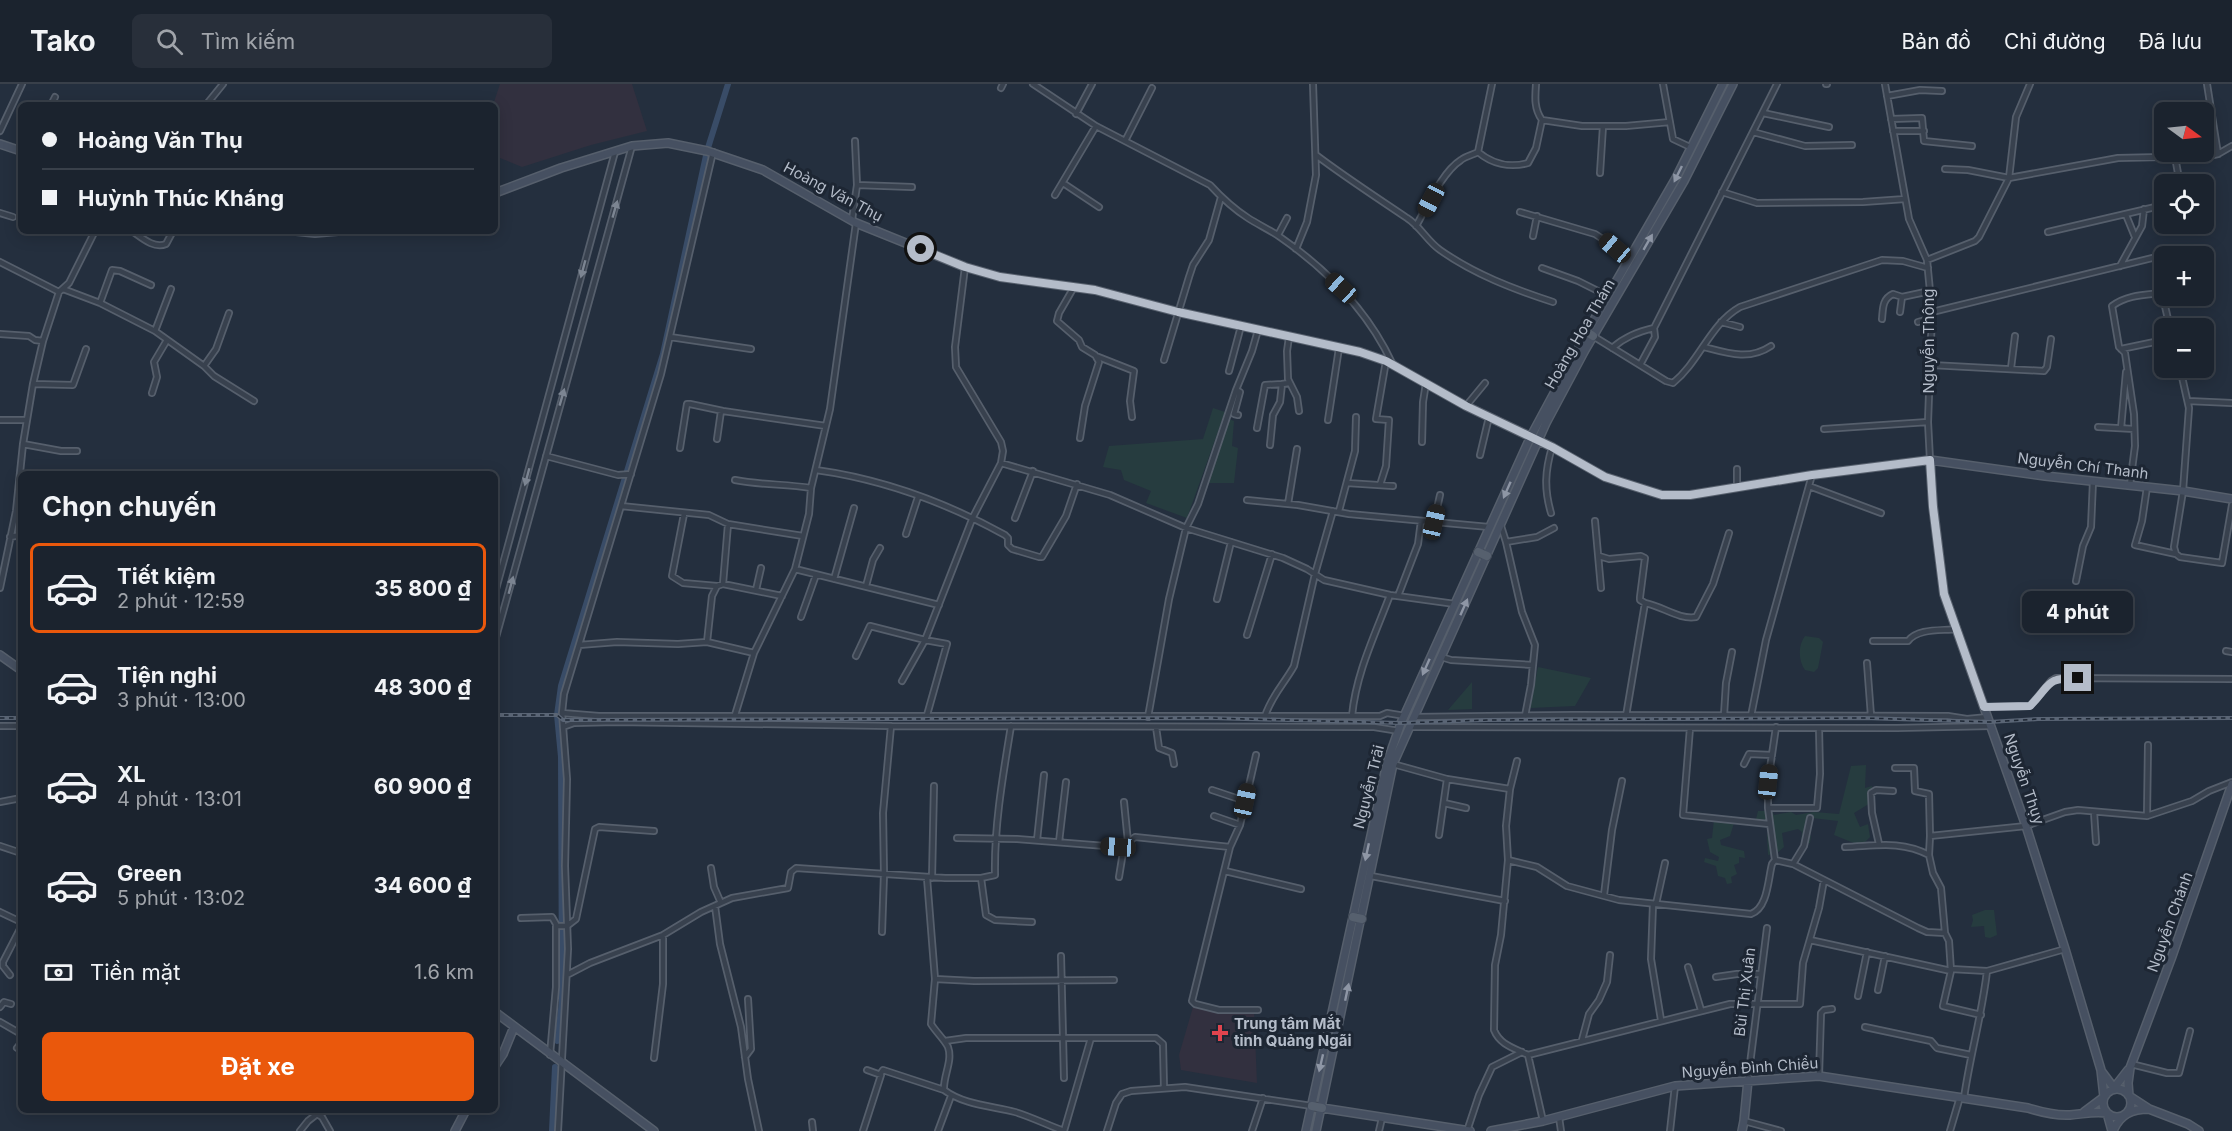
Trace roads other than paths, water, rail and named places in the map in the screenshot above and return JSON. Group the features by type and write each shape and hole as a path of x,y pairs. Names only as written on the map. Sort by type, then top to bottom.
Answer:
{"main road":[{"name":"Hoàng Hoa Thám","path":"1534,438 1608,296 1676,178 1723,84"},
{"name":"Hoàng Hoa Thám","path":"1590,334 1684,181 1733,84"},
{"name":"Hoàng Văn Thụ","path":"498,192 632,146 668,142 713,152 763,170 854,221 965,267 1000,277 1074,286 1178,312 1360,352 1390,363 1466,406 1552,447 1605,477 1662,495 1690,495 1812,475 1930,460"},
{"path":"0,144 18,149"},
{"name":"Nguyễn Trãi","path":"1316,1131 1394,764 1501,526 1534,438"},
{"name":"Nguyễn Trãi","path":"1306,1131 1387,763 1405,716 1489,527 1534,438"},
{"name":"Nguyễn Chí Thanh","path":"1930,460 2232,499"},
{"name":"Nguyễn Thụy","path":"1930,460 1933,507 1944,594 2026,826 2101,1070"},
{"path":"1478,552 1487,556"},
{"path":"0,655 18,668"},
{"name":"Nguyễn Chánh","path":"2130,1066 2175,949 2232,783"},
{"path":"1353,917 1362,919"},
{"path":"498,1014 561,1064 654,1131"},
{"path":"498,1062 514,1027"},
{"path":"2084,1112 2114,1088 2130,1066"},
{"path":"2112,1131 2131,1106 2128,1083 2130,1066"},
{"path":"2101,1070 2114,1088 2123,1090 2149,1109 2199,1131"},
{"path":"2101,1070 2103,1106 2112,1131"},
{"name":"Nguyễn Đình Chiểu","path":"1491,1131 1543,1121 1675,1086 1819,1076 2028,1108 2049,1114 2070,1115 2095,1111 2107,1113"},
{"name":"Bùi Thị Xuân","path":"1742,1131 1748,1080"},
{"path":"1312,1106 1468,1131"},
{"path":"2107,1113 2117,1117 2137,1109 2149,1109"},
{"path":"455,1131 464,1113"}],"street":[{"path":"0,131 22,84"},
{"path":"208,102 223,84"},
{"path":"1033,84 1096,126 1210,185 1246,217 1278,235 1296,249 1355,304 1385,348 1390,363 1376,419 1389,420 1386,466 1380,485"},
{"path":"1076,114 1092,84"},
{"path":"1296,249 1307,222 1316,175 1313,84"},
{"path":"1478,152 1492,84"},
{"path":"1536,84 1537,113 1542,120 1582,126 1670,122"},
{"path":"1664,84 1673,139 1690,147"},
{"path":"1640,365 1655,337 1654,328 1777,84"},
{"name":"Nguyễn Thông","path":"1885,84 1909,219 1927,260 1928,268 1932,315 1928,422 1930,460"},
{"path":"1927,260 1975,241 1979,237 2009,178 2016,117 2030,84"},
{"path":"2207,84 2218,154"},
{"path":"1125,141 1152,88"},
{"path":"1887,96 1920,90 1942,91"},
{"path":"52,102 55,97"},
{"path":"1763,113 1829,127"},
{"path":"1891,119 1922,118 1924,141 1972,146"},
{"path":"1478,152 1491,161 1504,165 1528,164 1536,148 1542,120"},
{"path":"1055,195 1096,126"},
{"path":"1600,172 1602,126"},
{"path":"1893,131 1924,132"},
{"path":"1753,132 1805,146 1852,145"},
{"path":"735,715 754,653 795,569 809,514 811,488 826,426 854,221 857,185 855,141"},
{"path":"498,630 632,146"},
{"path":"2214,154 2232,146"},
{"path":"498,582 615,152"},
{"path":"550,1054 566,866 567,779 562,713 564,694 661,374 713,152"},
{"path":"1416,226 1451,170 1460,160 1478,152"},
{"path":"1316,155 1343,176 1410,219 1438,249 1480,274 1512,289 1553,302"},
{"path":"1945,168 2009,178 2118,158 2154,157"},
{"path":"1063,183 1099,207"},
{"path":"857,185 912,187"},
{"path":"1722,192 1757,203 1863,202 1905,199"},
{"path":"1164,360 1194,265 1209,240 1221,197"},
{"path":"2048,232 2154,207"},
{"path":"2120,266 2142,226 2144,209"},
{"path":"1520,212 1595,234 1630,257"},
{"path":"0,213 13,217"},
{"path":"2126,215 2135,237"},
{"path":"1533,236 1537,216"},
{"path":"1278,235 1287,218"},
{"path":"21,471 23,444 43,341 61,290 69,283 94,234"},
{"path":"137,234 152,244 160,246 166,244 171,234"},
{"path":"1918,321 1932,315 2154,258"},
{"path":"1590,334 1666,381 1673,383 1704,347 1724,317 1740,307 1882,260 1903,261 1928,268"},
{"path":"0,262 61,290 100,303 155,331 204,366 214,376 254,401"},
{"path":"902,681 925,639 973,517 1000,463 1003,451 1001,442 956,367 955,347 965,267"},
{"path":"1542,268 1578,281 1608,296"},
{"path":"100,303 112,270 120,271 151,285"},
{"path":"1074,286 1057,321 1079,340 1082,347 1095,355 1134,371 1130,401 1132,417"},
{"path":"155,331 171,289"},
{"path":"1882,319 1885,300 1888,296 1893,294 1902,297 1930,291"},
{"path":"2130,485 2134,414 2125,353 2121,349 2112,306 2121,300 2162,293 2168,318"},
{"path":"1900,312 1902,297"},
{"path":"204,366 216,348 230,313"},
{"path":"1721,322 1740,327"},
{"path":"1229,371 1241,326"},
{"path":"1611,348 1635,332 1654,328"},
{"path":"1148,717 1169,599 1186,528 1198,504 1236,390 1252,351 1257,330"},
{"path":"0,334 29,336 43,341"},
{"path":"2011,368 2014,336"},
{"path":"670,337 751,350"},
{"path":"1288,337 1289,383 1297,397 1299,411"},
{"path":"1931,365 2045,370 2051,339"},
{"path":"152,393 157,376 154,362 167,340"},
{"path":"2121,349 2154,342"},
{"path":"1704,347 1736,356 1761,353 1771,346"},
{"path":"1328,420 1339,348"},
{"path":"33,384 73,385 86,349"},
{"path":"1080,438 1085,406 1099,364 1095,355"},
{"path":"1222,362 1231,363"},
{"path":"2121,428 2126,363"},
{"path":"2176,554 2174,547 2183,491 2190,408 2182,378"},
{"path":"1257,428 1265,385 1289,383"},
{"path":"1422,442 1426,383"},
{"path":"1466,406 1485,383"},
{"path":"1270,445 1273,415 1280,402 1282,384"},
{"path":"1236,390 1240,392 1234,414 1238,415"},
{"path":"2188,401 2232,403"},
{"path":"680,448 687,404 826,426"},
{"path":"717,439 721,411"},
{"path":"1265,716 1276,691 1288,678 1294,666 1315,574 1347,483 1355,451 1356,417"},
{"path":"1480,455 1489,417"},
{"path":"0,420 27,420"},
{"path":"1824,429 1928,422"},
{"path":"2098,427 2134,429"},
{"path":"23,444 61,451 77,451"},
{"path":"1551,513 1546,495 1545,478 1552,447"},
{"path":"535,448 547,454 618,475 631,474"},
{"path":"1288,504 1297,449"},
{"path":"1000,463 1110,495 1186,528 1272,554 1299,565 1324,580 1390,595 1455,604"},
{"path":"1737,469 1737,487"},
{"path":"816,470 853,476 973,517 1005,535 1012,549 1042,557 1065,516 1077,484"},
{"path":"1015,518 1033,471"},
{"path":"1751,716 1766,640 1812,475"},
{"path":"735,480 760,485 781,484 811,488"},
{"path":"2076,581 2083,546 2091,526 2093,481"},
{"path":"1347,483 1393,486"},
{"path":"1809,486 1881,513"},
{"path":"2147,487 2142,521 2135,545 2176,554 2180,557 2222,563 2232,505"},
{"path":"1434,522 1440,495"},
{"path":"906,534 918,497"},
{"path":"1247,500 1349,514 1489,527"},
{"path":"621,506 709,515 728,524 804,536"},
{"path":"834,579 854,508"},
{"path":"0,588 10,537 18,513"},
{"path":"684,514 672,576 683,583 717,586 723,584 782,596"},
{"path":"1398,596 1418,544 1421,521"},
{"path":"1595,521 1601,588"},
{"path":"723,584 728,524"},
{"path":"1501,526 1522,612 1534,645 1525,716"},
{"path":"1506,542 1537,537 1554,528"},
{"path":"1599,556 1609,559 1641,556 1645,558 1640,600 1682,615 1696,617 1713,584 1729,533"},
{"path":"10,537 18,536"},
{"path":"1217,599 1232,542"},
{"path":"866,586 873,560 880,548"},
{"path":"1247,635 1272,554"},
{"path":"756,590 761,568"},
{"path":"795,569 939,605"},
{"path":"801,616 816,575"},
{"path":"707,642 712,596 717,586"},
{"path":"1352,716 1354,691 1390,595"},
{"path":"1626,716 1645,603"},
{"path":"855,656 870,626 947,644 927,715"},
{"path":"1873,641 1908,641 1912,635 1918,633 1957,629"},
{"path":"579,645 617,642 678,644 707,642 754,653"},
{"path":"2226,651 2232,652"},
{"path":"1724,715 1726,684 1732,652"},
{"path":"1441,657 1451,660 1533,666"},
{"path":"1867,663 1870,716"},
{"path":"1984,707 2030,706 2056,678 2232,679"},
{"path":"562,713 599,716 1148,717 1380,716 1388,714 1405,716"},
{"path":"1414,717 1724,715 1948,716 1967,719 1988,717"},
{"path":"563,727 574,723 615,722 891,726 1374,727 1399,730"},
{"path":"0,726 18,726"},
{"path":"882,932 883,813 891,726"},
{"path":"567,975 590,963 663,935 732,898 788,888 791,872 796,868 930,878 981,878 995,875 1002,778 1011,726"},
{"path":"1410,727 1991,726"},
{"path":"1156,727 1158,748 1172,753 1174,764"},
{"path":"1508,860 1536,867 1568,886 1619,900 1751,914 1756,912 1762,906 1770,871 1775,860 1768,808 1776,727"},
{"path":"1690,728 1683,815 1769,824"},
{"path":"1768,808 1817,808 1820,774 1819,728"},
{"path":"2147,816 2148,744"},
{"path":"1256,754 1240,825 1230,847 1192,999 1193,1004 1219,1010 1258,1010"},
{"path":"1744,764 1749,754 1772,755"},
{"path":"1517,761 1510,789 1506,826 1508,860 1501,935 1495,965 1494,1030 1497,1038 1503,1043 1528,1055 1730,1004 1798,1005 1802,1002 1803,963 1824,880"},
{"path":"1394,764 1448,779 1510,789"},
{"path":"1895,768 1914,768 1915,791 1929,794 1929,855 1933,873 1941,888 1951,970 1943,1006 1982,1015"},
{"path":"1037,840 1044,775"},
{"path":"1438,835 1448,779"},
{"path":"1604,895 1612,830 1622,780"},
{"path":"1059,842 1066,782"},
{"path":"1930,836 2026,826 2065,812 2078,810 2147,816 2192,801 2209,791 2232,783"},
{"path":"934,786 930,878 935,979 931,1024 945,1041 950,1058 944,1090"},
{"path":"1212,790 1245,801"},
{"path":"1878,844 1871,793 1876,790 1893,791"},
{"path":"0,802 18,799"},
{"path":"1124,802 1128,842"},
{"path":"1444,803 1466,808"},
{"path":"2094,812 2096,842"},
{"path":"1214,816 1240,825"},
{"path":"1793,864 1804,846 1810,818"},
{"path":"562,926 576,919 595,829 599,827 654,831"},
{"path":"1119,877 1124,846 1135,837 1230,847"},
{"path":"957,838 1037,840 1124,846"},
{"path":"1845,847 1878,844 1907,846 1929,855"},
{"path":"0,846 18,852"},
{"path":"1775,860 1793,864 1917,928 1927,932 1945,933"},
{"path":"1661,1020 1651,959 1654,904 1665,863"},
{"path":"711,868 714,887 721,903"},
{"path":"1225,871 1301,889"},
{"path":"1371,876 1505,901"},
{"path":"981,878 986,915 995,920 1032,922"},
{"path":"715,906 720,944 741,1027 759,1131"},
{"path":"0,912 18,922"},
{"path":"521,918 552,917 562,926 567,975 558,1131"},
{"name":"Bùi Thị Xuân","path":"1748,1080 1767,928"},
{"path":"10,975 3,966 3,962 18,930"},
{"path":"654,1058 663,984 663,935"},
{"path":"1810,940 1951,970 1987,971 2065,949"},
{"path":"1858,996 1867,952"},
{"path":"1582,1041 1589,1014 1599,1000 1607,982 1610,955"},
{"path":"1061,956 1064,1078"},
{"path":"1878,990 1885,956"},
{"path":"1688,967 1701,1010"},
{"path":"1950,1131 1962,1098 1982,1015 1987,971"},
{"path":"1716,976 1761,974"},
{"path":"935,979 1114,980"},
{"path":"745,1057 751,1049 747,999"},
{"path":"0,1007 4,1002 11,1004"},
{"path":"1819,1076 1821,1013 1832,1009"},
{"path":"0,1022 18,1032"},
{"path":"1865,1027 1931,1041 1937,1048 1971,1055"},
{"path":"2130,1066 2179,1073 2190,1031"},
{"path":"945,1041 966,1038 1144,1037 1159,1039 1163,1044 1164,1052 1164,1088"},
{"path":"867,1070 881,1073 882,1070 944,1090 951,1096 1013,1112 1064,1131 1091,1038"},
{"path":"1468,1131 1479,1095 1492,1067 1522,1052"},
{"path":"1528,1055 1543,1121"},
{"path":"863,1131 881,1073"},
{"path":"1670,1131 1675,1086"},
{"path":"1107,1131 1116,1103 1122,1094 1131,1091 1185,1087 1312,1106"},
{"path":"938,1131 951,1096"},
{"path":"1252,1131 1263,1098"},
{"path":"300,1131 316,1114 322,1117 330,1131"},
{"path":"1558,1117 1561,1131"},
{"path":"1379,1131 1382,1118"},
{"path":"1744,1121 1780,1131"},
{"path":"812,1122 813,1131"}],"waterway":[{"path":"557,1041 562,1002 561,757 557,715 561,686 663,354 707,151 728,84"},
{"path":"552,1131 555,1067"}],"railway":[{"path":"498,715 557,715 563,720 1209,718 1401,723 1487,720 1864,718 1990,722 2038,719 2232,718"},
{"path":"0,718 18,718"}],"place":[{"name":"Trung tâm Mắt tỉnh Quảng Ngãi","path":"1220,1033"}]}
